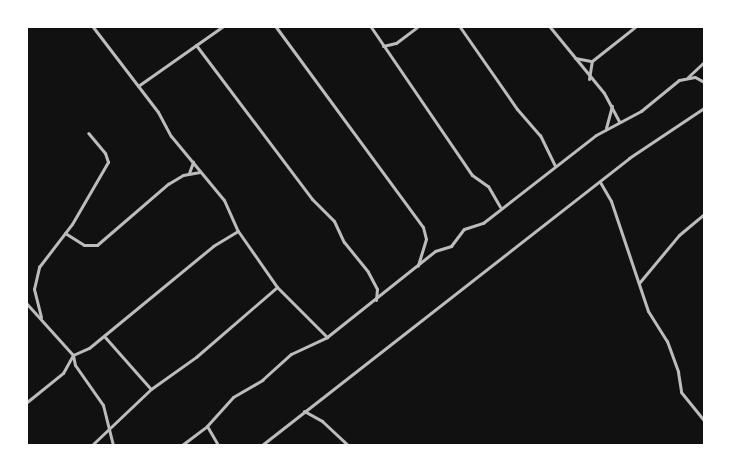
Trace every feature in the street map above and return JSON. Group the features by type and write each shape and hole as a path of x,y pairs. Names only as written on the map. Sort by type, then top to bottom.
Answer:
{"street":[{"path":"93,27 200,172 224,200 238,231 277,287 318,331 327,336"},
{"path":"137,86 222,27"},
{"path":"276,27 423,227 426,239 418,266"},
{"path":"371,27 472,175 488,186 501,207"},
{"path":"383,46 396,43 417,27"},
{"path":"460,27 517,109 540,135 556,167"},
{"path":"550,27 589,79 612,105 619,121"},
{"path":"589,79 592,61 635,27"},
{"path":"196,45 312,199 334,221 377,289 386,293"},
{"path":"573,57 592,61"},
{"path":"182,445 207,426 233,397 262,380 291,354 327,336 386,293 435,251 451,246 464,230 483,223 606,128 635,115 668,88 688,78 704,62"},
{"path":"688,78 704,82"},
{"path":"606,128 612,105"},
{"path":"262,445 600,182 704,108"},
{"path":"40,317 35,278 44,259 65,233 108,162 105,153 88,133"},
{"path":"189,173 194,162"},
{"path":"65,233 84,245 97,245 168,184 189,173 200,172"},
{"path":"600,182 611,201 615,221 649,315 666,341 678,372 681,392 704,419"},
{"path":"639,283 679,234 704,214"},
{"path":"27,402 63,373 73,355 104,336 213,246 238,231"},
{"path":"92,445 151,389 196,357 277,287"},
{"path":"376,300 377,289"},
{"path":"27,304 73,355 75,365 103,405 113,445"},
{"path":"318,331 319,341"},
{"path":"104,336 151,389"},
{"path":"304,411 322,421 348,445"},
{"path":"207,426 218,445"}]}
